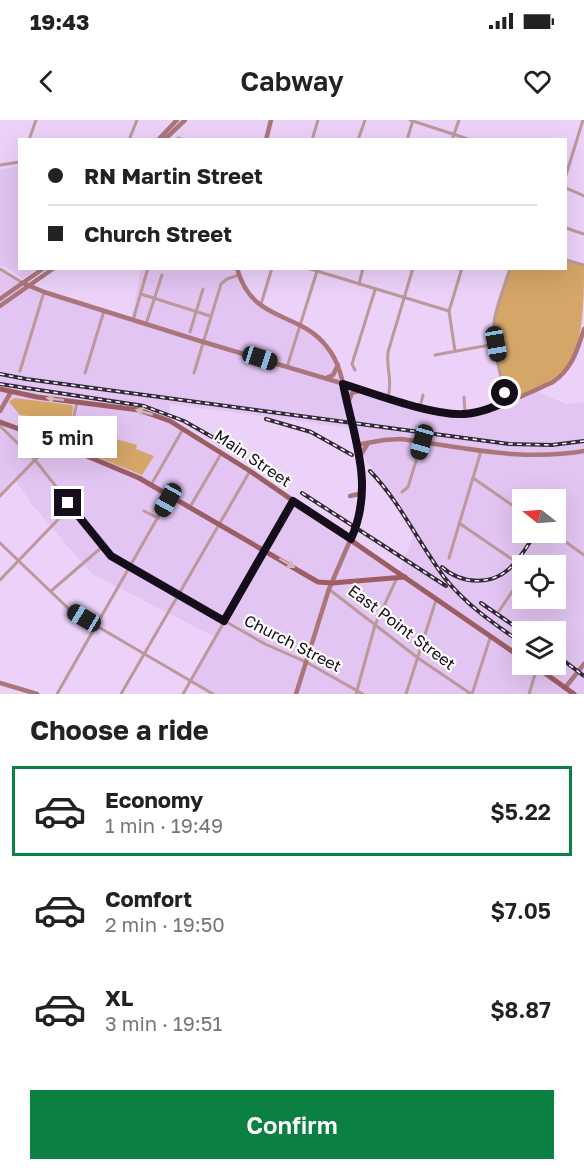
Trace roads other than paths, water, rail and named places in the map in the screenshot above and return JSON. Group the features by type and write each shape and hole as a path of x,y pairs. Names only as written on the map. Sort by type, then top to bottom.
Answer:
{"main road":[{"name":"Main Street","path":"0,389 139,410 183,428 351,539 512,651"},
{"name":"East Point Street","path":"0,424 52,442 151,485 318,582 331,586"},
{"path":"331,586 405,577"},
{"path":"547,675 574,694"}],"street":[{"path":"30,138 36,120"},
{"path":"130,138 136,120"},
{"path":"160,138 177,120"},
{"path":"166,138 185,120"},
{"path":"266,138 271,120"},
{"path":"313,138 318,120"},
{"path":"359,138 364,120"},
{"path":"408,138 412,120 465,138"},
{"path":"453,138 459,120"},
{"path":"567,172 583,120"},
{"path":"0,165 18,162"},
{"path":"567,188 584,196"},
{"path":"567,228 584,234"},
{"path":"567,260 584,266"},
{"path":"0,269 44,292 444,413 465,414 485,410 553,382 572,363 584,329"},
{"path":"0,306 42,270"},
{"path":"0,299 50,270"},
{"path":"133,320 147,270"},
{"path":"238,270 251,298 274,315 300,325 322,341 338,365 359,458 363,490 357,522 331,586 296,694"},
{"path":"260,305 271,270"},
{"path":"287,367 317,270 358,285 449,311"},
{"path":"358,285 362,270"},
{"path":"388,397 391,382 387,361 388,352 412,270"},
{"path":"455,351 449,311 461,270"},
{"path":"508,401 496,344 495,317 509,270"},
{"path":"147,321 162,275"},
{"path":"194,373 220,284 239,275"},
{"path":"190,332 203,289"},
{"path":"355,370 352,364 375,290"},
{"path":"20,371 44,292"},
{"path":"141,294 211,316"},
{"path":"85,373 104,310"},
{"path":"435,355 496,344"},
{"path":"324,378 331,377 338,365"},
{"path":"348,410 350,395 363,390"},
{"path":"0,411 11,392"},
{"path":"420,407 423,395"},
{"path":"464,396 465,414"},
{"path":"0,496 72,421 77,402"},
{"name":"Church Street","path":"0,424 35,460 111,556 265,644 306,662 363,694"},
{"path":"151,485 183,428"},
{"path":"354,435 368,443"},
{"path":"356,445 390,439 532,456 584,451"},
{"path":"402,492 408,487 422,442"},
{"path":"359,458 368,443"},
{"path":"449,558 481,451"},
{"path":"190,507 222,452"},
{"path":"121,694 250,471"},
{"path":"473,478 512,505"},
{"path":"350,496 359,494 363,490"},
{"path":"57,694 170,496"},
{"path":"183,694 293,501"},
{"path":"0,580 71,506"},
{"path":"144,511 158,518"},
{"path":"459,523 512,559"},
{"path":"566,542 584,555"},
{"path":"0,543 71,611 213,694"},
{"path":"51,592 102,547"},
{"path":"356,692 375,625 397,578"},
{"name":"East Point Street","path":"331,586 375,625 471,694"},
{"path":"497,614 512,592"},
{"path":"406,694 436,598"},
{"path":"471,694 491,636"},
{"path":"565,688 584,664"},
{"path":"529,694 533,675"},
{"path":"0,682 37,694"}],"railway":[{"path":"0,374 509,444 552,445 584,441"},
{"path":"0,384 144,406 184,421 228,446"},
{"path":"266,419 311,432 352,455"},
{"path":"370,471 391,496 452,587 480,613 512,636"},
{"path":"302,493 446,586"},
{"path":"442,567 468,580 487,580 504,573 512,566 529,543"},
{"path":"481,603 512,624"},
{"path":"566,662 584,676"}]}
